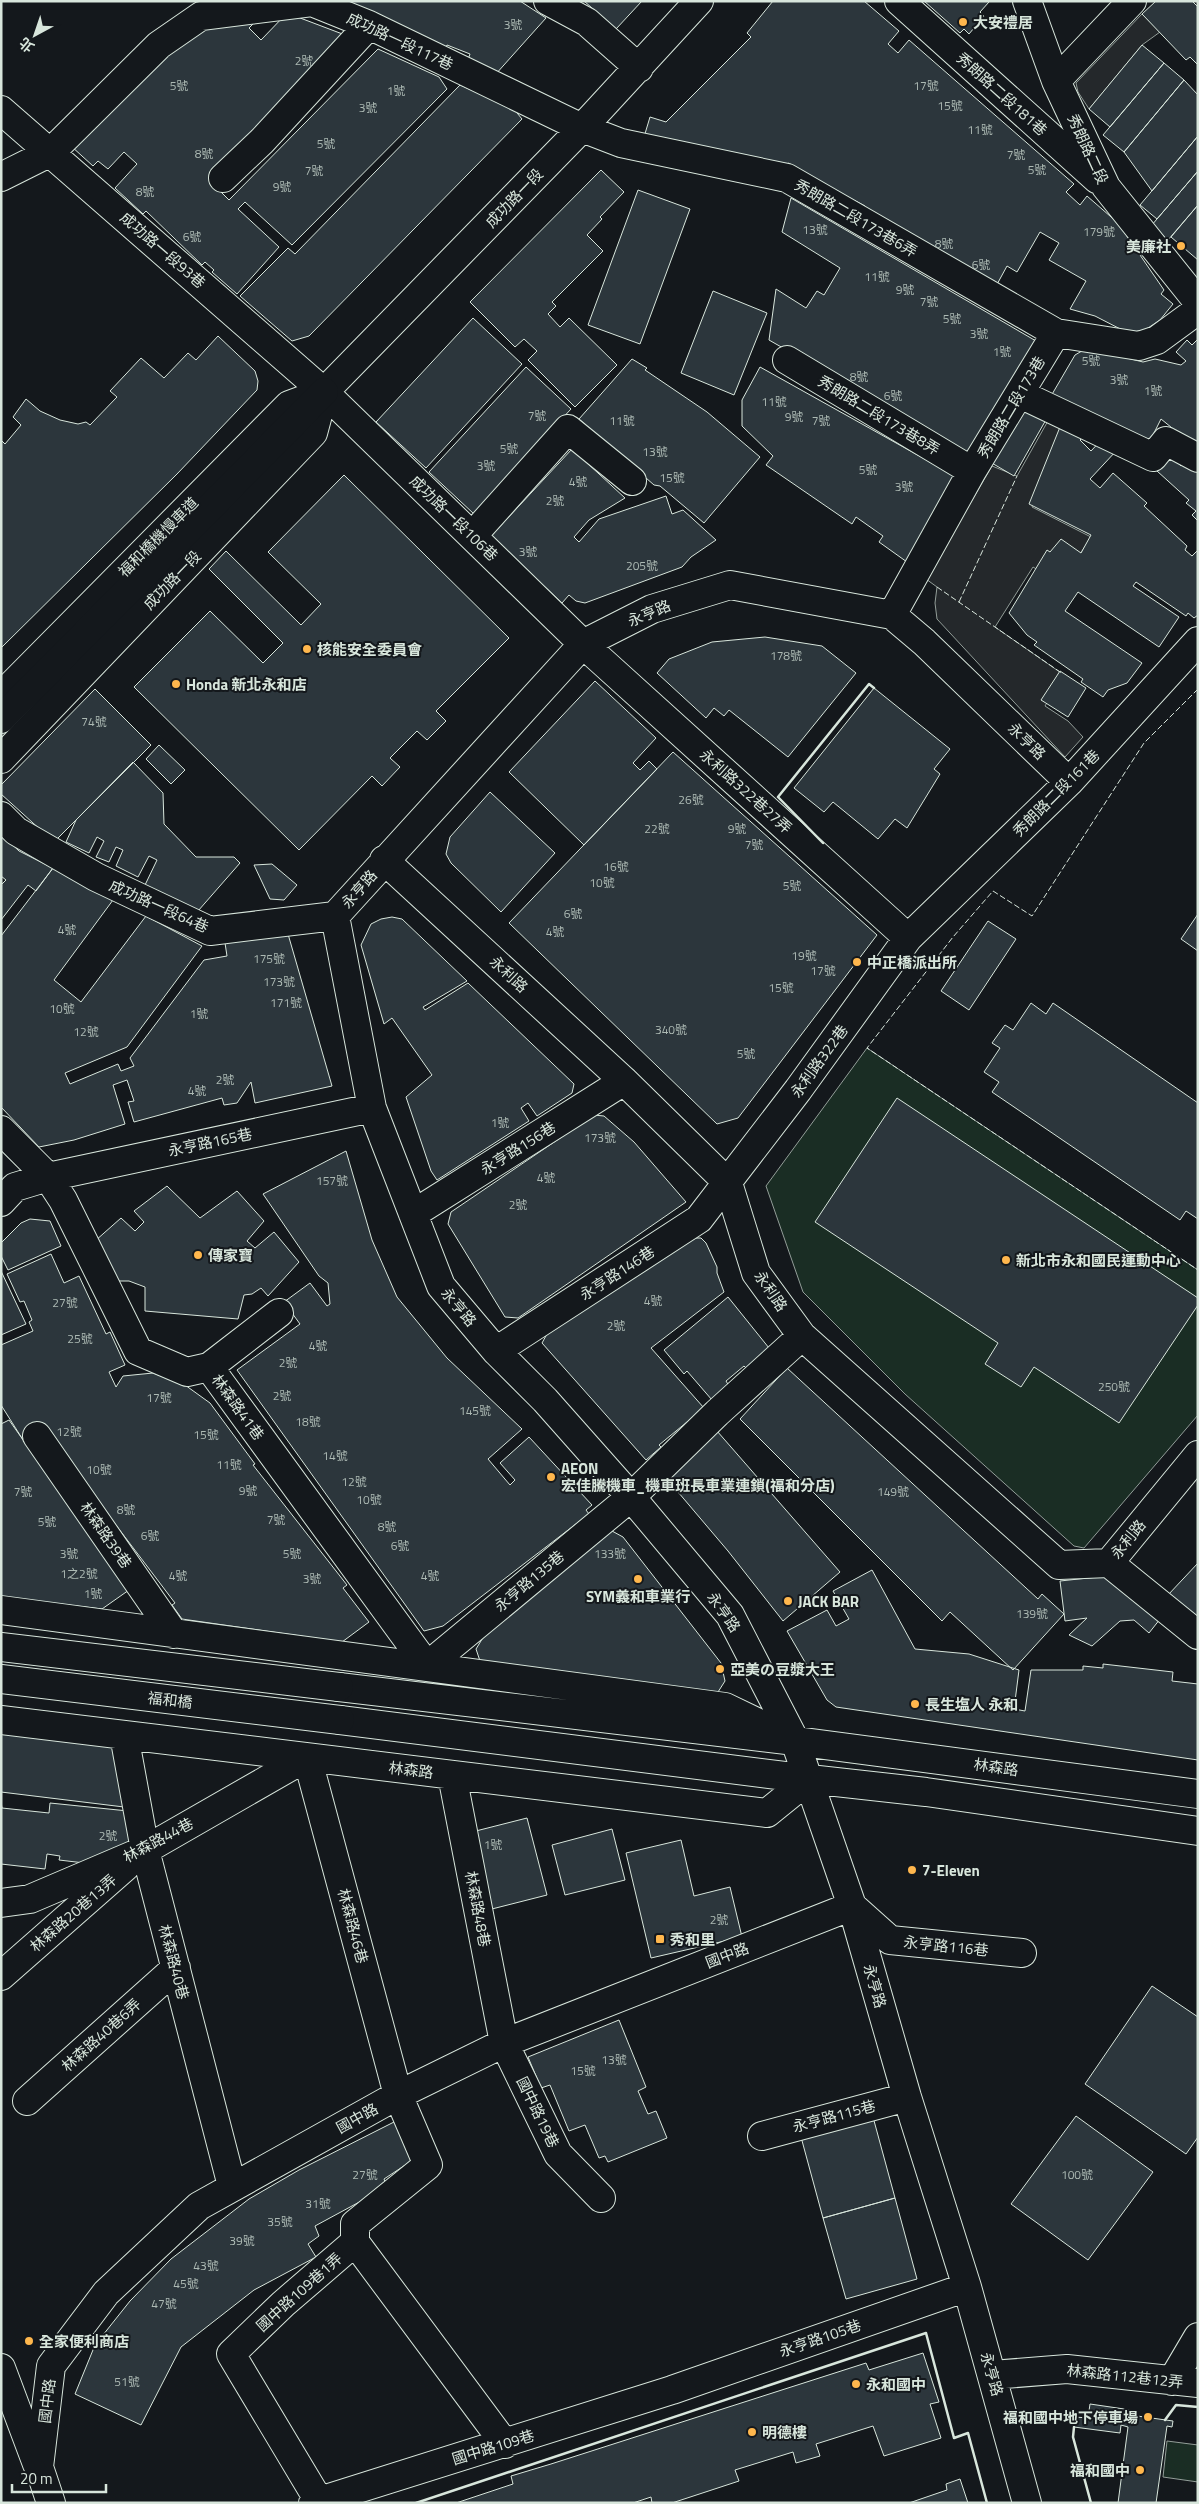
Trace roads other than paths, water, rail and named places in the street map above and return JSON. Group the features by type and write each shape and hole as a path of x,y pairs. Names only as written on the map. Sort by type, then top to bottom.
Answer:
{"street":[{"path":"548,1 587,22 639,68"},
{"name":"成功路一段","path":"1,759 313,433 324,392 582,128 699,1"},
{"name":"秀朗路二段181巷","path":"899,1 1106,187"},
{"name":"秀朗路二段","path":"1027,1 1056,81 1106,187 1198,302"},
{"path":"1056,81 1132,1"},
{"name":"成功路一段117巷","path":"1,177 51,152 159,45 202,16 312,2 369,25 582,128"},
{"path":"223,178 262,141 369,25"},
{"name":"成功路一段93巷","path":"1,110 324,392"},
{"name":"秀朗路二段173巷6弄","path":"582,128 621,143 787,178 1056,333"},
{"path":"1056,333 1139,346 1157,340 1198,310"},
{"name":"秀朗路二段173巷","path":"892,615 972,471 1056,333"},
{"name":"秀朗路二段173巷8弄","path":"787,360 972,471"},
{"path":"1,672 280,396 324,392"},
{"path":"7,706 324,392"},
{"name":"成功路一段106巷","path":"324,392 583,644"},
{"path":"1020,394 1153,457 1166,441 1198,458"},
{"path":"473,535 568,429 632,481"},
{"name":"永亨路","path":"1027,2503 967,2286 906,2097 852,1906 795,1741 730,1615 631,1497 545,1400 496,1351 441,1286 372,1108 336,916 384,860 583,644 652,609 730,585 892,615 924,642 1069,782"},
{"name":"秀朗路二段161巷","path":"908,938 1069,782 1198,642"},
{"name":"永利路322巷27弄","path":"583,644 908,938"},
{"name":"成功路一段64巷","path":"1,816 16,831 96,878 210,931 336,916"},
{"name":"永利路","path":"384,860 624,1081 728,1183 756,1273 802,1336 1059,1565 1109,1562 1198,1455"},
{"name":"永利路322巷","path":"728,1183 908,938"},
{"name":"永亨路156巷","path":"413,1214 624,1081"},
{"name":"永亨路165巷","path":"1,1202 15,1187 48,1177 372,1108"},
{"name":"林森路41巷","path":"1,1130 48,1177 62,1200 138,1351 187,1372 209,1367 427,1666"},
{"name":"永亨路146巷","path":"496,1351 699,1219 728,1183"},
{"path":"209,1367 279,1313"},
{"name":"永亨路135巷","path":"427,1666 631,1497 717,1413 802,1336"},
{"name":"林森路39巷","path":"38,1436 174,1634"},
{"path":"1109,1562 1198,1636"},
{"name":"林森路","path":"1,1610 725,1707 795,1741"},
{"name":"林森路","path":"1,1647 795,1741 1198,1794"},
{"name":"福和橋","path":"1,1679 809,1779"},
{"name":"林森路","path":"1,1720 767,1813 809,1779"},
{"name":"林森路40巷","path":"124,1735 145,1850 232,2186"},
{"name":"林森路44巷","path":"1,1903 30,1899 145,1850 307,1757"},
{"name":"林森路46巷","path":"307,1757 398,2094"},
{"name":"林森路48巷","path":"452,1775 504,2043"},
{"path":"809,1779 926,1792 1198,1831"},
{"name":"林森路20巷13弄","path":"1,1976 145,1850"},
{"name":"國中路","path":"51,2503 39,2467 51,2366 106,2293 199,2206 398,2094 504,2043 852,1906"},
{"name":"永亨路116巷","path":"852,1906 890,1940 1022,1953"},
{"name":"林森路40巷6弄","path":"27,2101 176,1968"},
{"name":"國中路19巷","path":"504,2043 558,2154 600,2198"},
{"name":"國中路109巷1弄","path":"316,2502 231,2354 283,2304 355,2242 355,2224 428,2165 398,2094"},
{"name":"永亨路115巷","path":"762,2136 906,2097"},
{"path":"355,2242 505,2444"},
{"name":"永亨路105巷","path":"672,2390 967,2286"},
{"path":"1185,2382 1198,2337"},
{"path":"1,2368 39,2467"},
{"name":"林森路112巷12弄","path":"992,2376 1067,2369 1185,2382"},
{"name":"國中路109巷","path":"316,2502 672,2390"}],"place":[{"name":"大安禮居","path":"963,22"},
{"name":"美廉社","path":"1181,246"},
{"name":"核能安全委員會","path":"307,649"},
{"name":"Honda 新北永和店","path":"176,684"},
{"name":"中正橋派出所","path":"857,962"},
{"name":"傳家寶","path":"198,1255"},
{"name":"新北市永和國民運動中心","path":"1006,1260"},
{"name":"AEON 宏佳騰機車_機車班長車業連鎖(福和分店)","path":"551,1477"},
{"name":"SYM義和車業行","path":"638,1579"},
{"name":"JACK BAR","path":"788,1601"},
{"name":"亞美の豆漿大王","path":"720,1669"},
{"name":"長生塩人 永和","path":"915,1704"},
{"name":"7-Eleven","path":"912,1870"},
{"name":"秀和里","path":"660,1939"},
{"name":"全家便利商店","path":"29,2341"},
{"name":"永和國中","path":"856,2384"},
{"name":"福和國中地下停車場","path":"1148,2417"},
{"name":"明德樓","path":"752,2432"},
{"name":"福和國中","path":"1140,2470"}]}
